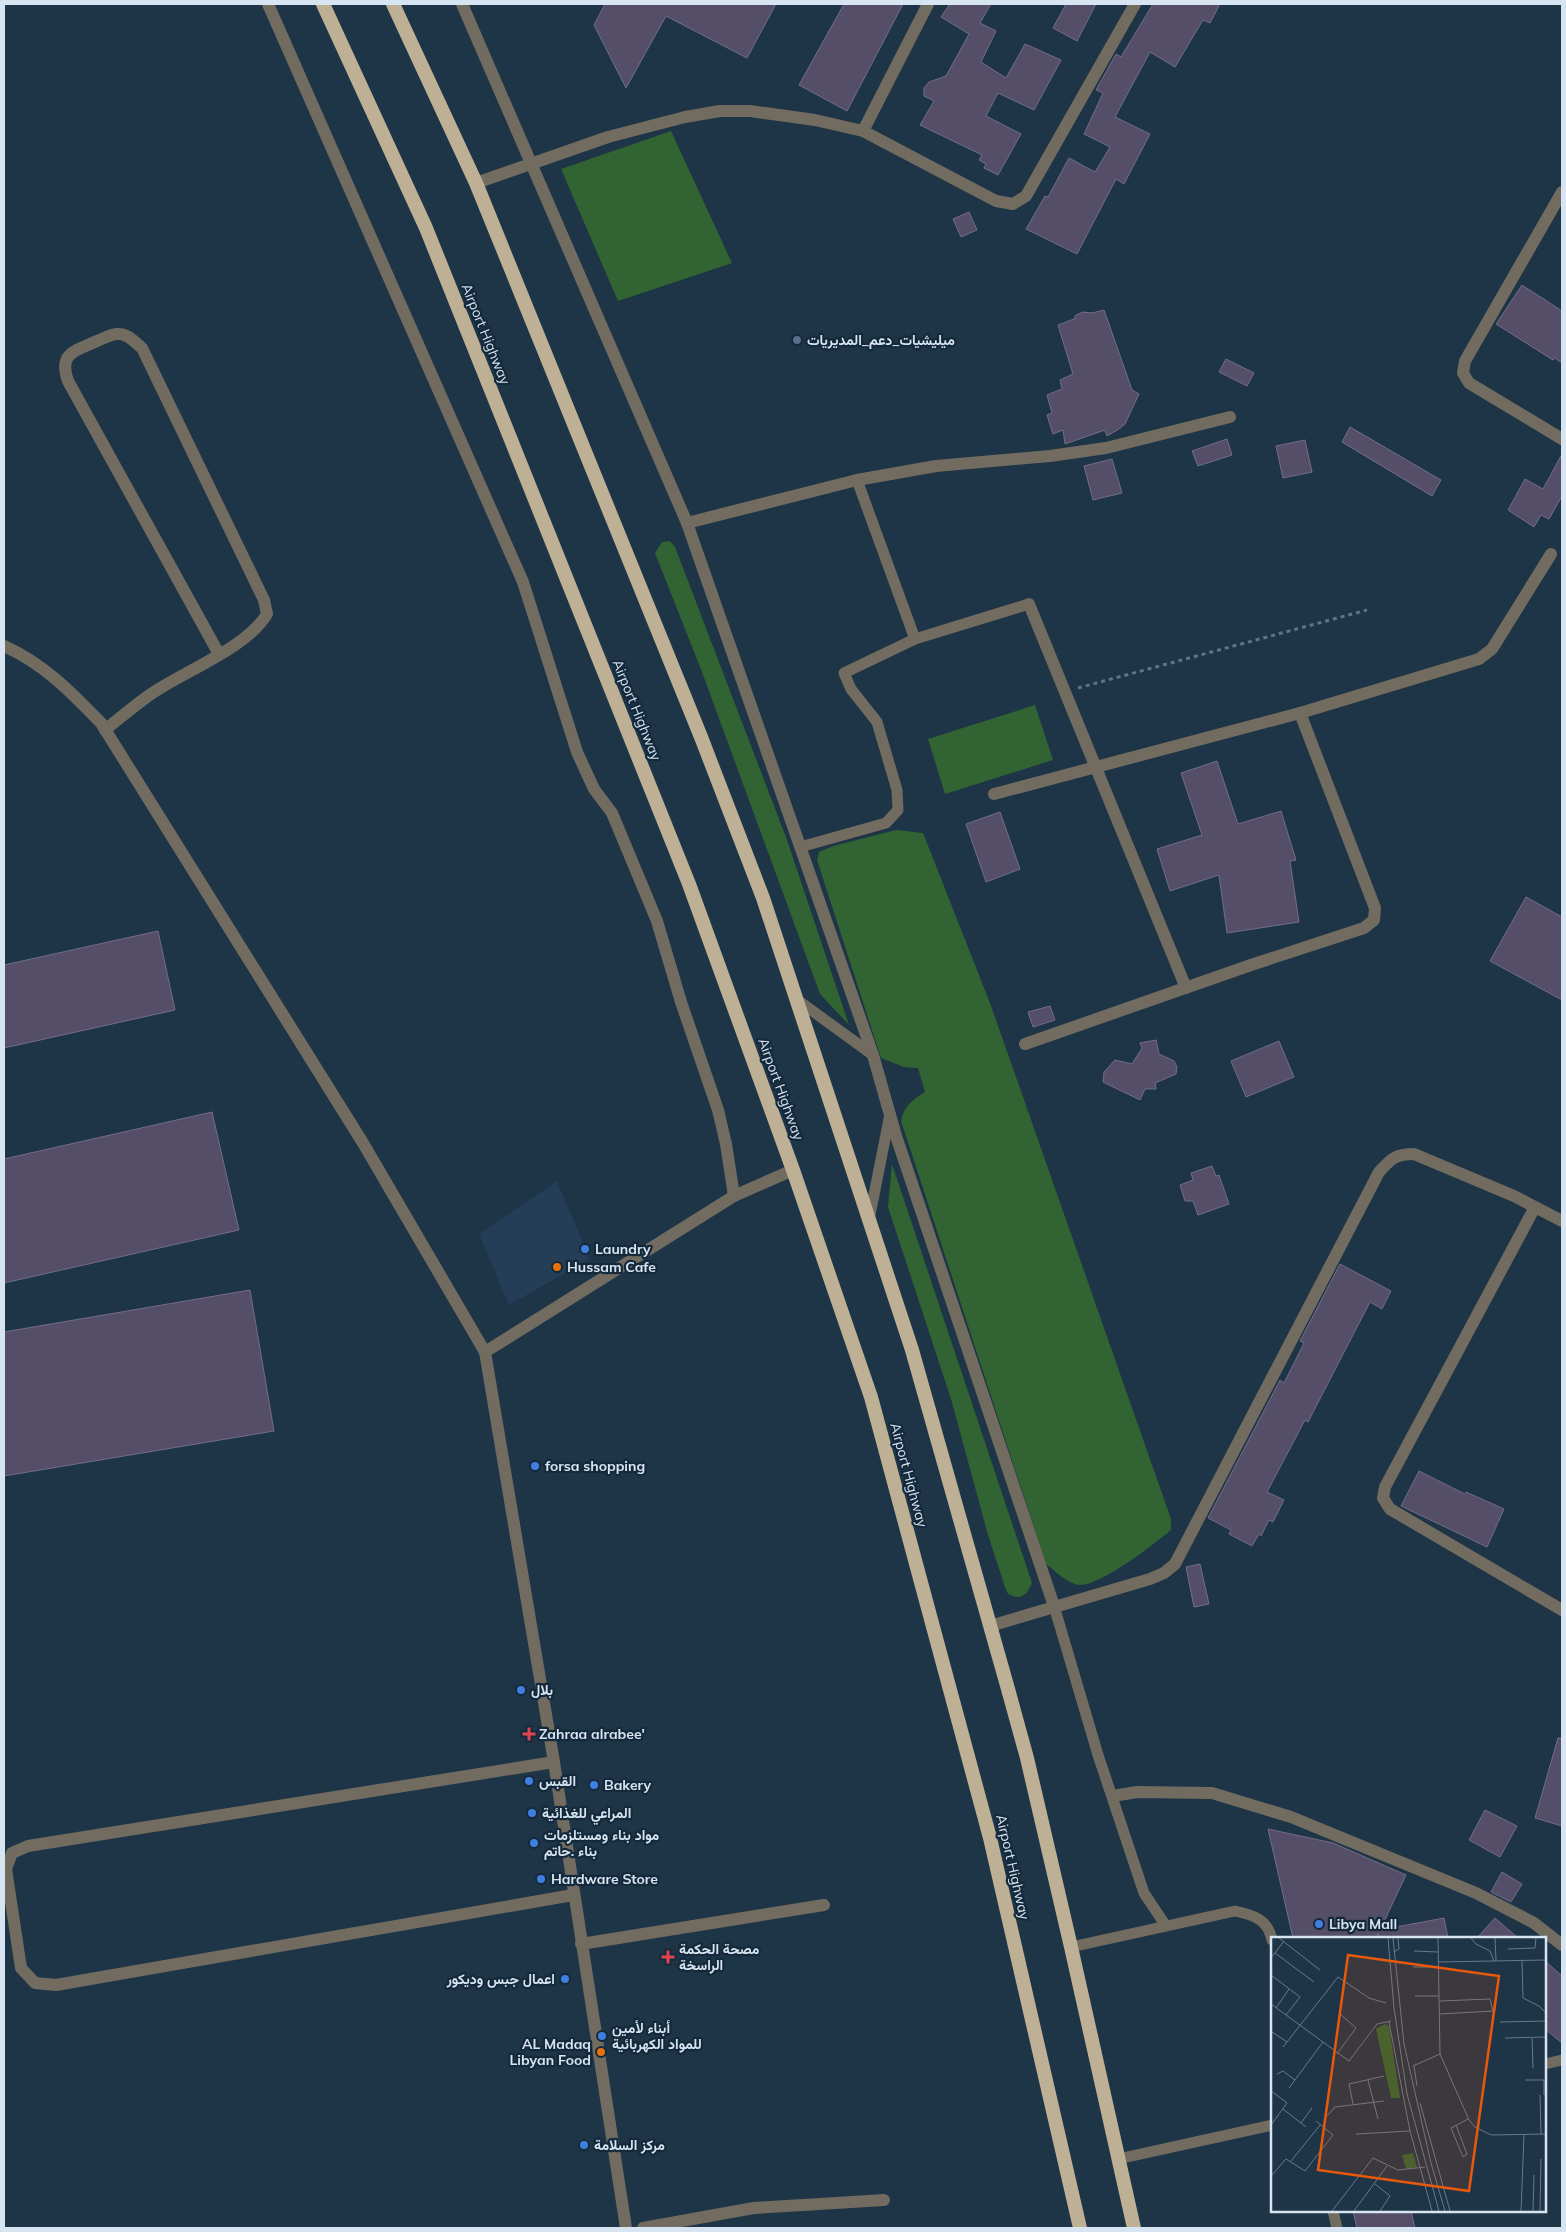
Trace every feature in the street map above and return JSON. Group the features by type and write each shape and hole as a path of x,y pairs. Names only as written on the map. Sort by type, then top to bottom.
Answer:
{"highway":[{"name":"Airport Highway","path":"323,4 426,228 689,884 793,1170 871,1397 990,1838 1080,2228"},
{"path":"393,4 476,183 705,746 763,898 912,1350 1027,1758 1134,2228"}],"street":[{"path":"268,4 523,582 577,752 594,789 612,813 657,921 681,1002 718,1110 726,1144 734,1196"},
{"path":"462,4 686,523 874,1055 890,1114 1054,1606"},
{"path":"863,131 928,4"},
{"path":"476,183 608,137 685,117 720,111 750,111 814,120 863,131 996,202 1013,204 1026,196 1134,4"},
{"path":"1562,192 1465,361 1463,374 1469,383 1562,439"},
{"path":"105,730 152,694 219,654 261,625 267,614 264,600 142,348 132,339 120,334 108,336 70,353 65,371 68,381 219,654"},
{"path":"686,523 857,480 936,466 1050,456 1106,448 1230,417"},
{"path":"994,794 1300,713 1479,660 1486,655 1551,554"},
{"path":"1029,604 1063,692 1097,767 1186,988"},
{"path":"4,646 23,654 63,683 105,730 363,1143 485,1352 554,1762 626,2228"},
{"path":"1025,1044 1364,928 1374,920 1375,908 1300,713"},
{"path":"990,1626 1150,1579 1164,1573 1174,1564 1374,1181 1390,1160 1401,1154 1414,1154 1514,1196 1562,1221"},
{"path":"485,1352 734,1196 793,1170"},
{"path":"1535,1207 1385,1487 1383,1498 1390,1509 1562,1610"},
{"path":"554,1762 28,1846 12,1853 6,1869 21,1968 35,1983 56,1985 574,1895"},
{"path":"1113,1796 1136,1792 1212,1793 1291,1816 1476,1893 1534,1923 1562,1944"},
{"path":"581,1944 824,1905"},
{"path":"642,2228 754,2208 884,2200"}],"lane":[{"path":"857,480 915,639"},
{"path":"800,847 886,823 898,810 897,790 877,722 851,689 844,673 915,639 1029,604"},
{"path":"796,999 874,1055"},
{"path":"869,1220 890,1114"},
{"path":"1054,1606 1085,1712 1144,1893 1166,1926"},
{"path":"1071,1947 1235,1910 1257,1916 1271,1933 1272,1937"},
{"path":"1546,2064 1562,2060"},
{"path":"1118,2159 1271,2124"},
{"path":"1333,2212 1337,2228"}],"path":[{"path":"1063,692 1367,610"}],"shaded area":[{"path":"557,1181 590,1259 509,1305 479,1234"}],"green space":[{"path":"671,131 732,263 618,301 561,169"},
{"path":"670,541 675,547 787,840 849,1025 820,994 702,672 655,553 662,542"},
{"path":"1035,705 1053,760 945,794 928,739"},
{"path":"896,830 923,833 990,1003 1171,1519 1171,1530 1113,1572 1089,1583 1079,1585 1070,1582 1046,1564 901,1121 904,1111 909,1104 925,1092 918,1068 904,1067 881,1058 817,860 819,852 833,846"},
{"path":"892,1164 1032,1583 1026,1594 1020,1597 1008,1594 1005,1587 988,1535 951,1399 888,1207"}],"building":[{"path":"605,4 776,4 747,58 666,16 626,88 594,25"},
{"path":"844,4 903,4 847,111 799,85"},
{"path":"950,4 991,4 980,23 996,31 981,62 1006,78 1025,44 1061,60 1034,110 998,93 986,116 1021,134 998,175 984,168 986,164 979,160 982,155 920,125 934,101 924,96 924,88 929,82 946,76 969,34 941,17"},
{"path":"1066,4 1096,4 1077,41 1053,28"},
{"path":"1153,4 1220,4 1210,23 1203,20 1175,67 1150,52 1115,117 1150,134 1124,184 1116,179 1077,254 1026,229 1045,196 1048,197 1069,158 1095,172 1110,147 1084,134 1103,93 1096,90 1116,54 1121,57"},
{"path":"969,212 977,230 961,237 953,219"},
{"path":"1522,285 1562,311 1562,363 1555,358 1553,360 1496,324"},
{"path":"1104,310 1132,390 1139,394 1125,424 1119,429 1107,436 1105,430 1065,444 1063,430 1053,434 1047,415 1052,413 1047,395 1062,389 1060,380 1073,374 1058,325 1074,319 1076,315 1083,312 1092,313"},
{"path":"1226,359 1254,373 1247,386 1219,372"},
{"path":"1350,427 1441,480 1432,496 1342,442"},
{"path":"1227,439 1232,455 1198,466 1192,451"},
{"path":"1305,440 1312,472 1283,478 1276,446"},
{"path":"1562,454 1562,496 1549,519 1541,515 1534,527 1508,510 1525,479 1543,489"},
{"path":"1112,459 1122,493 1093,500 1084,466"},
{"path":"1217,761 1238,824 1281,811 1296,860 1290,861 1299,922 1227,933 1219,875 1170,891 1157,849 1202,835 1181,773"},
{"path":"1000,812 1020,869 986,882 966,824"},
{"path":"1526,897 1562,917 1562,1000 1490,961"},
{"path":"158,931 175,1010 4,1048 4,965"},
{"path":"1050,1006 1055,1020 1033,1027 1028,1012"},
{"path":"1156,1040 1159,1054 1174,1061 1177,1067 1176,1074 1155,1083 1156,1089 1145,1089 1140,1100 1103,1082 1104,1072 1115,1060 1132,1064 1142,1048 1140,1043"},
{"path":"1279,1041 1294,1077 1246,1097 1231,1061"},
{"path":"212,1112 239,1230 4,1283 4,1159"},
{"path":"1212,1166 1216,1176 1219,1175 1229,1204 1198,1215 1193,1201 1185,1201 1180,1185 1193,1180 1191,1173"},
{"path":"1340,1264 1391,1291 1382,1309 1370,1302 1308,1422 1305,1420 1267,1492 1284,1500 1273,1522 1269,1520 1261,1536 1259,1534 1252,1546 1229,1534 1231,1530 1208,1518 1280,1380 1284,1383 1304,1343 1300,1341"},
{"path":"250,1290 274,1431 4,1476 4,1332"},
{"path":"1419,1471 1465,1494 1466,1492 1504,1509 1487,1547 1401,1506"},
{"path":"1200,1564 1209,1604 1194,1607 1186,1567"},
{"path":"1558,1738 1562,1738 1562,1826 1535,1818"},
{"path":"1485,1810 1517,1826 1500,1857 1469,1840"},
{"path":"1268,1829 1333,1843 1406,1875 1380,1930 1444,1918 1448,1937 1379,1937 1378,1933 1376,1937 1293,1937"},
{"path":"1502,1872 1522,1884 1511,1902 1491,1892"},
{"path":"1495,1918 1517,1937 1478,1937"},
{"path":"1546,1962 1562,1976 1562,2043 1546,2030"},
{"path":"1353,2212 1411,2212 1415,2228 1357,2228"}],"place":[{"name":"ميليشيات_دعم_المديريات","path":"797,340"},
{"name":"Laundry","path":"585,1249"},
{"name":"Hussam Cafe","path":"557,1267"},
{"name":"forsa shopping","path":"535,1466"},
{"name":"بلال","path":"521,1690"},
{"name":"Zahraa alrabee'","path":"529,1734"},
{"name":"القبس","path":"529,1781"},
{"name":"Bakery","path":"594,1785"},
{"name":"المراعي للغذائية","path":"532,1813"},
{"name":"مواد بناء ومستلزمات بناء .حاتم","path":"534,1843"},
{"name":"Hardware Store","path":"541,1879"},
{"name":"Libya Mall","path":"1319,1924"},
{"name":"مصحة الحكمة الراسخة","path":"668,1957"},
{"name":"اعمال جبس وديكور","path":"565,1979"},
{"name":"أبناء لأمين للمواد الكهربائية","path":"602,2036"},
{"name":"AL Madaq Libyan Food","path":"601,2052"},
{"name":"مركز السلامة","path":"584,2145"}]}
